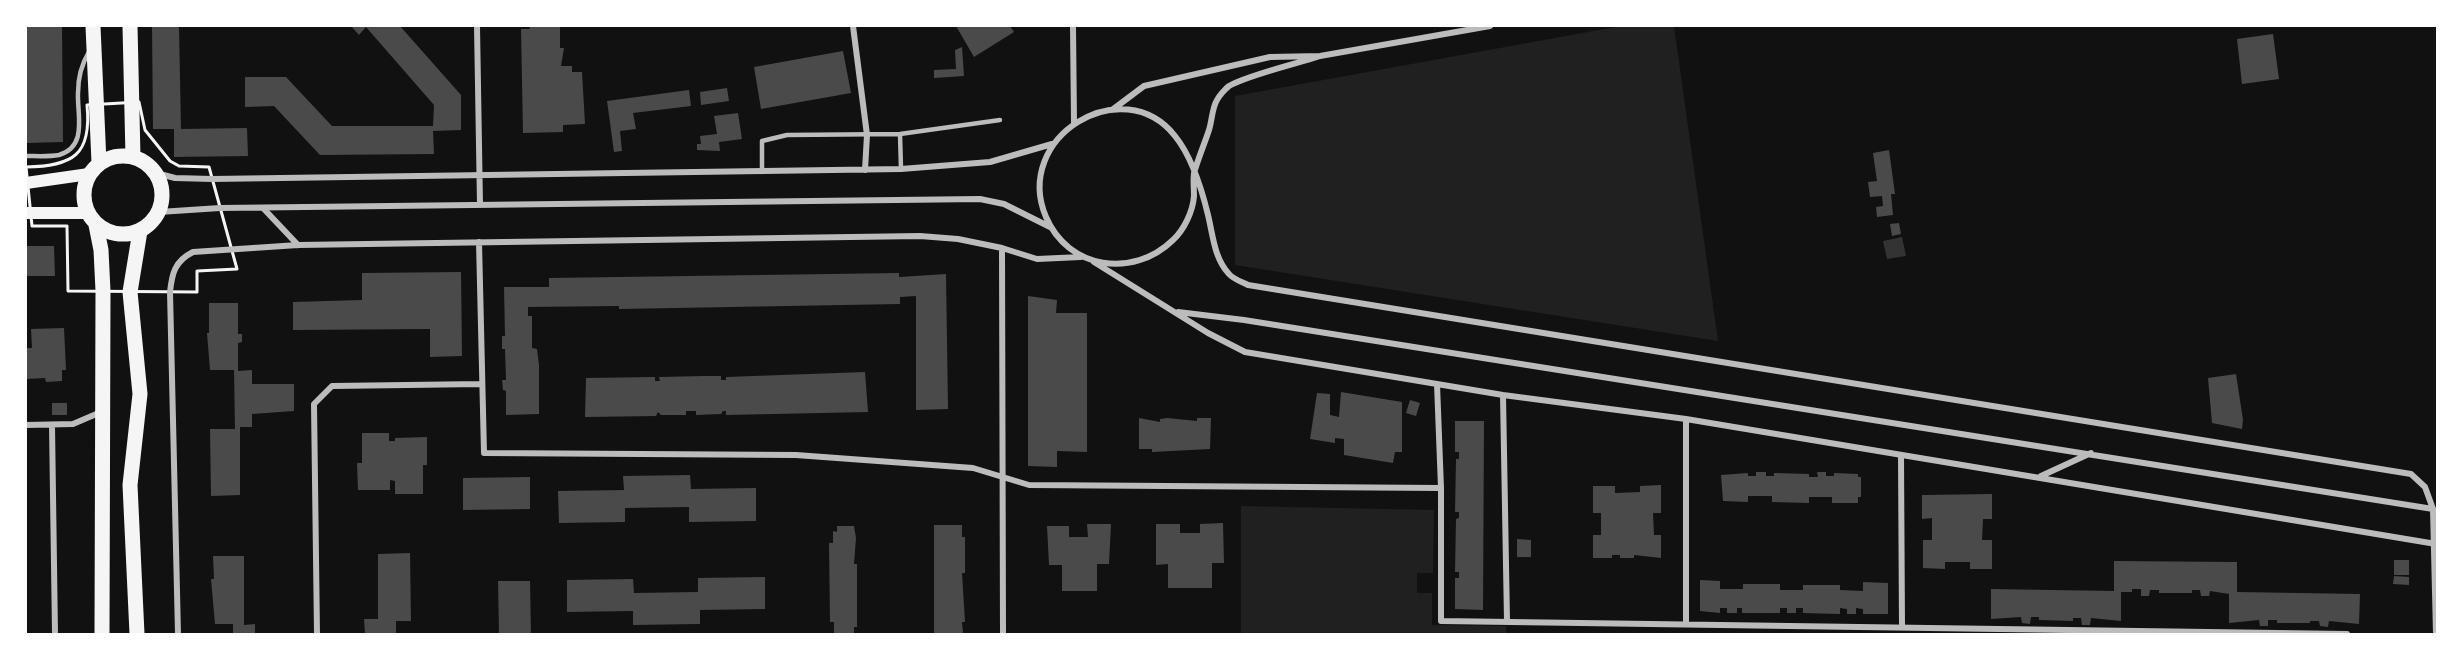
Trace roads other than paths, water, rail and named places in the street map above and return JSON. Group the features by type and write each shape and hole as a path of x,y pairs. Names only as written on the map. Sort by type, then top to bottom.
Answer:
{"main road":[{"path":"93,26 94,169 84,193 101,250 103,291 102,634"},
{"path":"130,26 133,157"},
{"path":"26,183 94,169 115,156 133,157 146,163 156,173 162,192 159,212 151,223 140,231 117,235 92,219 26,213"},
{"path":"137,634 130,485 140,394 130,292 140,231"}],"street":[{"path":"477,26 480,205"},
{"path":"853,26 867,135 865,170"},
{"path":"1073,26 1074,122"},
{"path":"1091,261 1113,265 1136,262 1157,254 1175,239 1187,220 1194,198 1194,175 1217,100 1228,87 1320,56 1490,26"},
{"path":"1111,110 1144,86 1270,57 1320,56"},
{"path":"2436,544 1686,419 1503,395 1245,352 1064,245 1050,228 1042,207 1039,186 1043,164 1052,144 1074,122 1092,114 1111,110 1134,111 1155,120 1174,134 1187,153 1208,214 1220,261 1230,276 1248,285 2411,474 2426,487 2433,509 2436,544 2436,634"},
{"path":"156,173 175,178 212,179 901,169 990,162 1052,144"},
{"path":"159,212 220,208 980,200 1004,204 1050,228"},
{"path":"263,208 298,245"},
{"path":"178,634 170,292 173,270 182,258 193,252 298,245 920,236 958,239 1002,248 1037,259 1083,257"},
{"path":"479,242 484,453 796,455 973,468 1029,485 1441,488"},
{"path":"1002,248 1003,634"},
{"path":"1174,312 1268,323 2433,509"},
{"path":"317,634 314,404 332,386 481,384"},
{"path":"1437,384 1441,488 1441,621 1686,622 2347,634"},
{"path":"1503,395 1507,621"},
{"path":"26,425 73,424 101,411"},
{"path":"1686,419 1686,622"},
{"path":"52,425 55,634"},
{"path":"2040,477 2091,453"},
{"path":"1901,456 1902,627"}],"lane":[{"path":"26,156 56,155 73,146 79,130 78,93 81,66 94,45"},
{"path":"762,172 762,141 787,135 900,135 1000,120"},
{"path":"900,135 901,169"}]}
